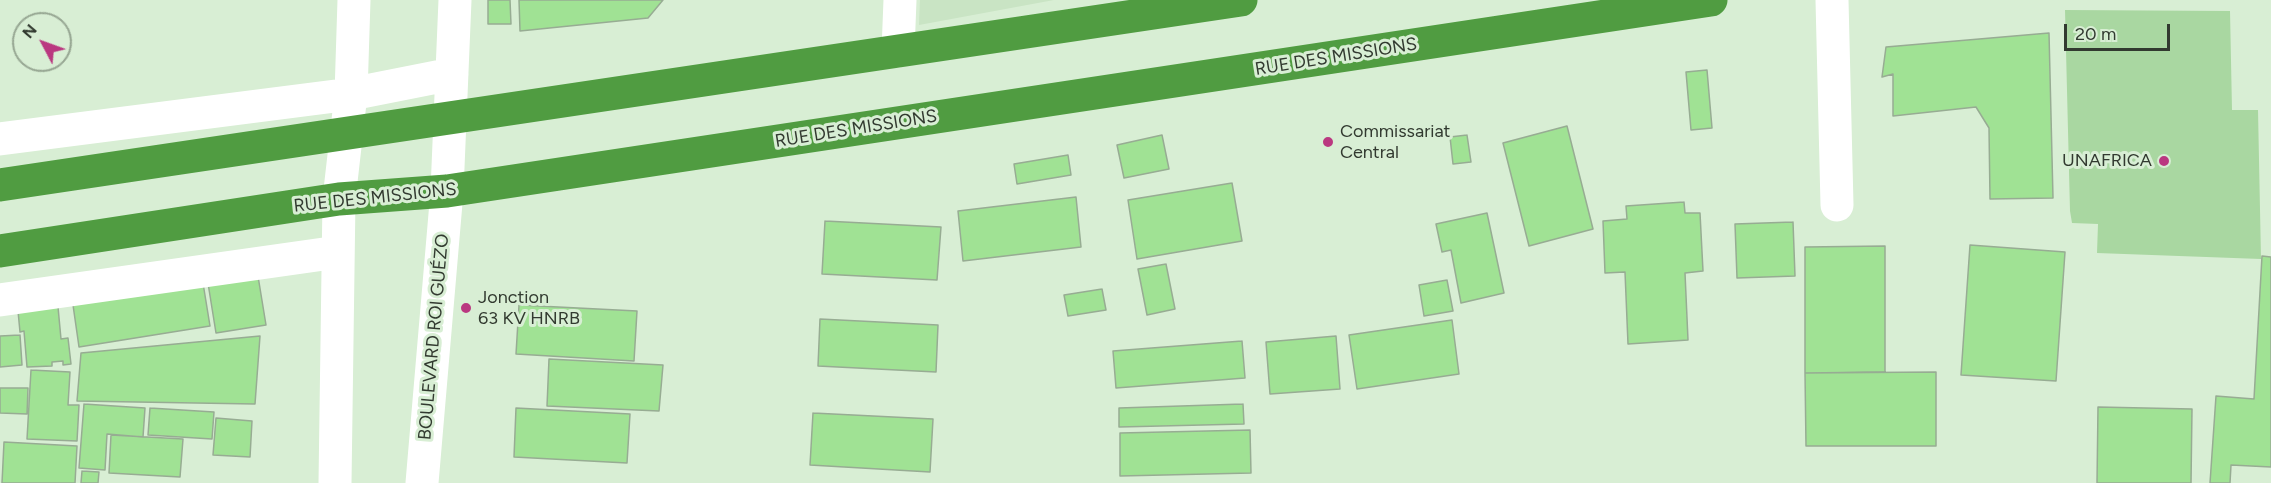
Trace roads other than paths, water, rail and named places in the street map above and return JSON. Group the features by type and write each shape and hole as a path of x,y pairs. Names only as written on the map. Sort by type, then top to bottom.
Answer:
{"highway":[{"path":"0,186 898,51 1104,10 1241,0"},
{"name":"RUE DES MISSIONS","path":"0,250 339,199 447,190 1616,8 1711,0"}],"street":[{"path":"335,483 339,199 351,94 354,0"},
{"name":"BOULEVARD ROI GUÉZO","path":"422,483 447,190 455,0"},
{"path":"898,51 900,0"},
{"path":"1832,0 1837,205"},
{"path":"0,140 351,94 452,74"},
{"path":"0,300 338,252"}],"place":[{"name":"Commissariat Central","path":"1328,142"},
{"name":"UNAFRICA","path":"2164,161"},
{"name":"Jonction 63 KV HNRB","path":"466,308"}]}
